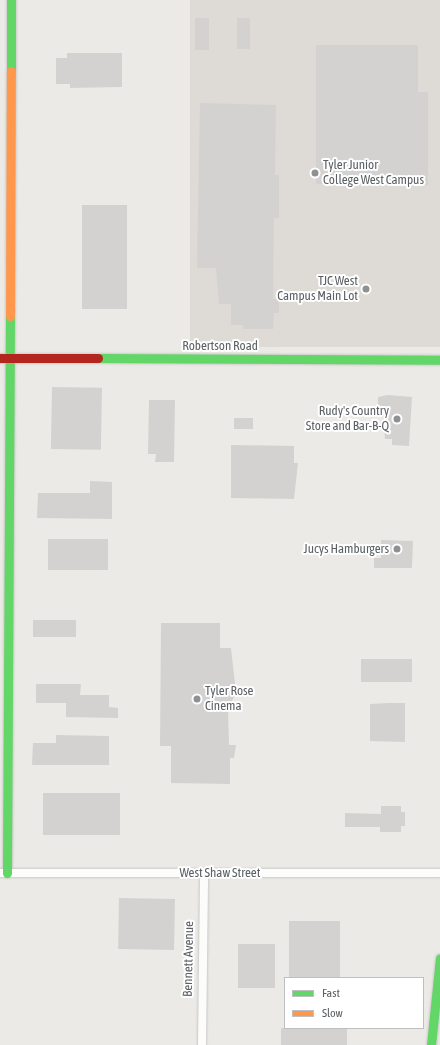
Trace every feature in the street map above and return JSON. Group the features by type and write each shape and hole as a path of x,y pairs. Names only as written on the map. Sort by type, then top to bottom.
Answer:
{"main road":[{"path":"3,873 4,358 11,0"},
{"name":"Robertson Road","path":"4,358 440,360"},
{"path":"431,1045 440,958"}],"street":[{"name":"West Shaw Street","path":"3,873 440,873"},
{"name":"Bennett Avenue","path":"202,1045 204,873"}],"shaded area":[{"name":"Tyler Junior College West Campus","path":"190,0 440,0 440,347 190,347"}],"building":[{"path":"195,18 209,18 209,50 195,50"},
{"path":"237,18 250,18 250,49 237,49"},
{"path":"316,45 418,45 418,92 428,92 428,185 316,184"},
{"path":"67,53 122,53 122,87 70,88 70,84 56,84 56,58 67,58"},
{"path":"200,103 276,105 275,175 279,175 279,218 274,218 273,299 279,299 279,313 274,313 273,329 243,329 243,325 231,325 231,304 219,304 216,268 197,268"},
{"path":"82,205 127,205 127,309 82,309"},
{"path":"52,387 102,388 101,450 51,449"},
{"name":"Rudy's Country Store and Bar-B-Q","path":"388,395 412,397 409,446 392,445 392,439 385,439 383,417 378,417 378,397"},
{"path":"149,400 175,400 174,462 155,462 156,454 148,454"},
{"path":"234,418 253,418 253,429 234,429"},
{"path":"231,445 294,446 294,463 298,463 294,499 231,498"},
{"path":"90,481 112,482 112,519 37,518 38,493 90,493"},
{"path":"48,539 108,539 108,570 48,570"},
{"name":"Jucys Hamburgers","path":"381,540 413,541 412,568 374,568 374,558 381,558"},
{"path":"33,620 76,620 76,637 33,637"},
{"name":"Tyler Rose Cinema","path":"161,623 220,623 220,648 231,648 236,693 228,709 229,745 236,745 234,758 230,758 230,784 171,783 171,746 160,746"},
{"path":"361,659 412,659 412,682 361,682"},
{"path":"36,684 81,684 80,695 109,695 109,707 118,708 118,718 66,717 66,703 36,703"},
{"path":"405,703 405,742 370,741 370,704"},
{"path":"56,735 109,736 109,765 32,765 33,743 56,743"},
{"path":"43,793 120,793 120,835 43,835"},
{"path":"381,806 401,806 401,812 405,812 405,826 401,826 401,832 380,832 380,827 345,827 345,813 381,814"},
{"path":"119,898 175,899 174,950 118,949"},
{"path":"289,921 340,921 340,977 289,977"},
{"path":"238,944 275,944 275,988 238,988"},
{"path":"281,1028 347,1029 347,1045 281,1045"}],"traffic: fast":[{"path":"11,0 11,71"},
{"path":"7,873 10,316"},
{"path":"98,358 440,360"},
{"path":"431,1045 440,958"}],"traffic: slow":[{"path":"10,316 11,71"}],"traffic: jam":[{"path":"0,358 98,358"}],"place":[{"name":"Tyler Junior College West Campus","path":"315,173"},
{"name":"TJC West Campus Main Lot","path":"366,289"},
{"name":"Rudy's Country Store and Bar-B-Q","path":"397,419"},
{"name":"Jucys Hamburgers","path":"397,549"},
{"name":"Tyler Rose Cinema","path":"197,699"}]}
